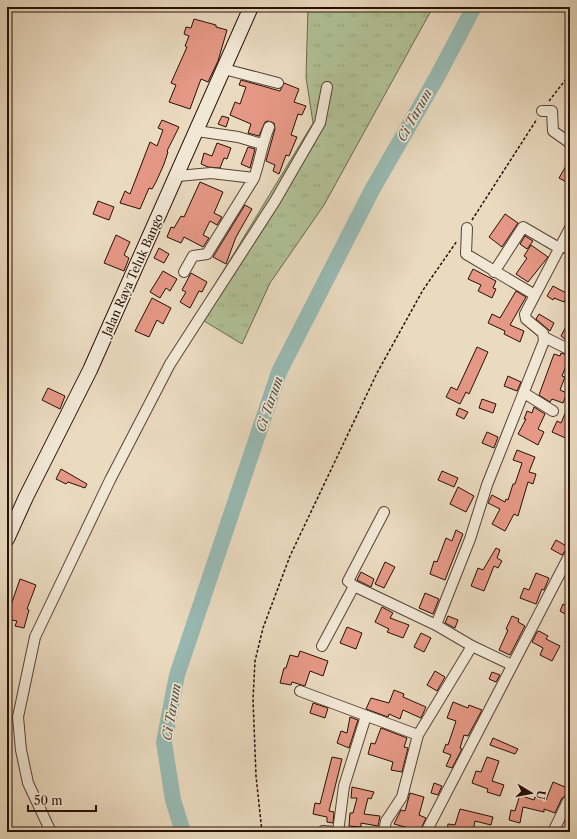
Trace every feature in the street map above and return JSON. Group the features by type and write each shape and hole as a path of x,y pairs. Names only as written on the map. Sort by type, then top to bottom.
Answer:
{"main road":[{"name":"Jalan Raya Teluk Bango","path":"7,540 26,497 90,370 178,176 251,7"}],"street":[{"path":"224,69 278,83"},
{"path":"51,832 28,782 21,750 18,717 35,637 110,480 170,364 275,201 320,123 327,87"},
{"path":"542,111 552,111 552,131 570,143"},
{"path":"184,272 193,256 208,254 254,178 262,144 269,126"},
{"path":"197,131 238,137 262,144"},
{"path":"178,176 211,173 254,178"},
{"path":"467,228 466,254 494,272 535,294"},
{"path":"494,272 523,228 563,247"},
{"path":"570,228 563,247 535,294 525,316 542,332 544,337 570,350"},
{"path":"436,625 463,560 487,485 524,393 544,337"},
{"path":"524,393 553,411"},
{"path":"384,512 348,578 349,582 354,586 436,625 472,646 512,665"},
{"path":"426,832 570,554"},
{"path":"322,646 354,586"},
{"path":"384,832 386,821 402,797 418,735 472,646"},
{"path":"300,691 418,735"},
{"path":"338,832 344,786 366,716"},
{"path":"553,832 568,801"},
{"path":"324,831 335,832"}],"path":[{"path":"262,832 256,776 253,699 255,661 263,628 290,556 377,373 423,290 467,228 542,111 570,74"}],"green space":[{"path":"308,7 433,7 324,205 270,283 242,344 196,316 313,123 306,77"}],"building":[{"path":"194,19 216,25 216,27 227,30 218,61 208,82 201,79 190,109 169,102 176,85 171,83 187,47 185,46 189,36 184,34 186,27 191,28"},
{"path":"241,80 280,91 284,83 299,89 294,102 306,106 302,115 298,114 291,135 297,137 289,156 286,155 279,174 273,171 275,165 266,161 275,129 274,123 268,121 265,122 259,136 248,133 251,124 230,115 235,102 240,104 246,87 239,85"},
{"path":"222,116 229,118 226,127 218,124"},
{"path":"162,120 179,127 167,151 164,164 156,182 152,189 149,188 140,209 120,203 125,191 130,194 150,142 157,146 163,130 158,128"},
{"path":"217,143 231,148 227,159 224,158 220,168 208,167 201,164 204,153 212,156"},
{"path":"248,147 255,149 250,168 241,164"},
{"path":"570,159 570,184 559,178"},
{"path":"200,182 223,192 214,213 222,217 217,225 210,221 203,235 209,238 203,247 184,237 181,243 167,237 171,227 174,228 181,216 184,217"},
{"path":"98,201 114,207 109,220 93,214"},
{"path":"245,205 252,209 236,237 226,264 213,257"},
{"path":"505,214 518,223 502,247 489,237"},
{"path":"116,235 130,242 124,255 129,258 124,271 104,263"},
{"path":"525,236 533,241 527,249 520,244"},
{"path":"531,245 548,257 528,282 516,274 527,258 524,256"},
{"path":"159,248 169,254 164,263 154,258"},
{"path":"473,269 496,281 493,288 496,289 492,298 478,291 481,285 468,279"},
{"path":"163,271 177,279 170,291 166,288 160,298 150,292"},
{"path":"191,273 207,282 202,292 199,291 190,308 180,302 186,292 182,290"},
{"path":"553,286 568,294 564,302 554,298 553,300 547,296"},
{"path":"516,291 526,297 510,325 524,331 520,342 504,334 505,331 488,323 492,314 500,318"},
{"path":"152,298 171,308 163,324 157,320 149,337 135,331"},
{"path":"539,314 554,323 550,331 536,319"},
{"path":"570,319 570,343 561,336"},
{"path":"477,347 488,352 469,394 466,392 460,404 446,397 451,387 457,390"},
{"path":"561,353 570,356 562,376 565,377 560,390 567,393 563,403 552,399 550,402 539,395 554,354 560,356"},
{"path":"508,376 521,382 517,391 504,386"},
{"path":"48,388 65,396 60,409 42,400"},
{"path":"482,399 496,404 493,413 479,408"},
{"path":"570,402 570,440 552,432 557,421 561,423"},
{"path":"534,407 545,414 538,429 544,432 538,445 518,434 526,419 524,419 527,411 532,413"},
{"path":"459,408 468,412 464,419 456,415"},
{"path":"487,432 498,437 494,448 482,443"},
{"path":"517,450 535,457 529,472 536,474 533,484 528,482 518,516 514,514 505,531 492,524 500,509 488,503 492,495 505,502 506,499 508,500 522,463 513,460"},
{"path":"61,469 87,484 85,488 68,482 66,484 56,479"},
{"path":"442,471 458,478 454,487 438,480"},
{"path":"458,487 474,496 466,512 450,504"},
{"path":"456,530 463,534 445,580 430,574 434,561 437,562 446,538 452,541"},
{"path":"556,540 568,547 562,555 551,549"},
{"path":"496,548 500,550 497,558 502,561 498,568 494,566 484,591 471,586 478,568 483,570"},
{"path":"385,562 395,567 384,588 375,584"},
{"path":"361,572 374,579 371,587 357,580"},
{"path":"536,573 549,578 544,590 542,589 536,604 520,598 524,588 529,590"},
{"path":"20,579 36,585 27,609 29,610 24,628 15,626 17,621 7,619 8,604 11,605"},
{"path":"425,593 439,599 433,614 419,608"},
{"path":"563,604 570,608 570,617 560,611"},
{"path":"382,607 393,613 390,618 409,625 403,638 387,632 389,629 375,622"},
{"path":"448,616 458,620 455,628 445,623"},
{"path":"512,616 519,619 518,622 525,626 510,655 499,650 508,630 506,629"},
{"path":"347,627 362,633 356,649 340,643"},
{"path":"539,631 548,636 546,639 560,646 552,661 540,655 543,648 532,642"},
{"path":"421,633 431,638 424,652 414,647"},
{"path":"300,651 328,661 323,676 310,671 305,686 292,682 291,685 280,683 284,668 286,668 290,655 298,657"},
{"path":"435,671 445,677 437,691 427,685"},
{"path":"492,672 500,675 496,682 489,679"},
{"path":"394,690 404,694 403,697 426,707 421,718 403,710 400,719 389,714 388,717 366,709 371,698 389,703"},
{"path":"453,702 468,708 469,705 482,710 468,736 464,735 460,748 462,749 452,768 446,766 451,755 443,752 446,744 448,745 456,721 447,718"},
{"path":"313,703 328,708 325,718 310,713"},
{"path":"350,717 358,720 349,748 337,743 341,731 347,733"},
{"path":"381,728 407,738 404,747 408,748 402,772 391,770 393,762 368,754 371,743 375,744"},
{"path":"493,738 518,749 515,754 490,745"},
{"path":"332,757 342,759 329,811 334,812 333,823 327,822 327,817 313,814 315,803 320,804"},
{"path":"487,757 499,761 492,781 504,785 500,796 487,792 488,789 472,783 476,771 481,772"},
{"path":"553,782 570,789 568,795 562,798 555,813 544,809 544,812 523,807 520,823 509,820 511,810 515,811 522,788 527,789 525,797 534,800 535,797 546,800"},
{"path":"434,783 442,786 438,795 431,793"},
{"path":"352,787 374,792 371,799 368,798 364,814 380,816 378,826 361,823 361,827 349,826 350,813 353,813 357,798 351,798"},
{"path":"410,793 424,797 419,815 426,818 420,831 394,824 401,810 405,811"},
{"path":"460,809 493,817 491,825 475,821 473,832 447,832 448,824 455,825"}],"waterway":[{"name":"Ci Tarum","path":"183,832 173,800 164,742 177,675 279,372 372,190 437,77 474,7"}]}
